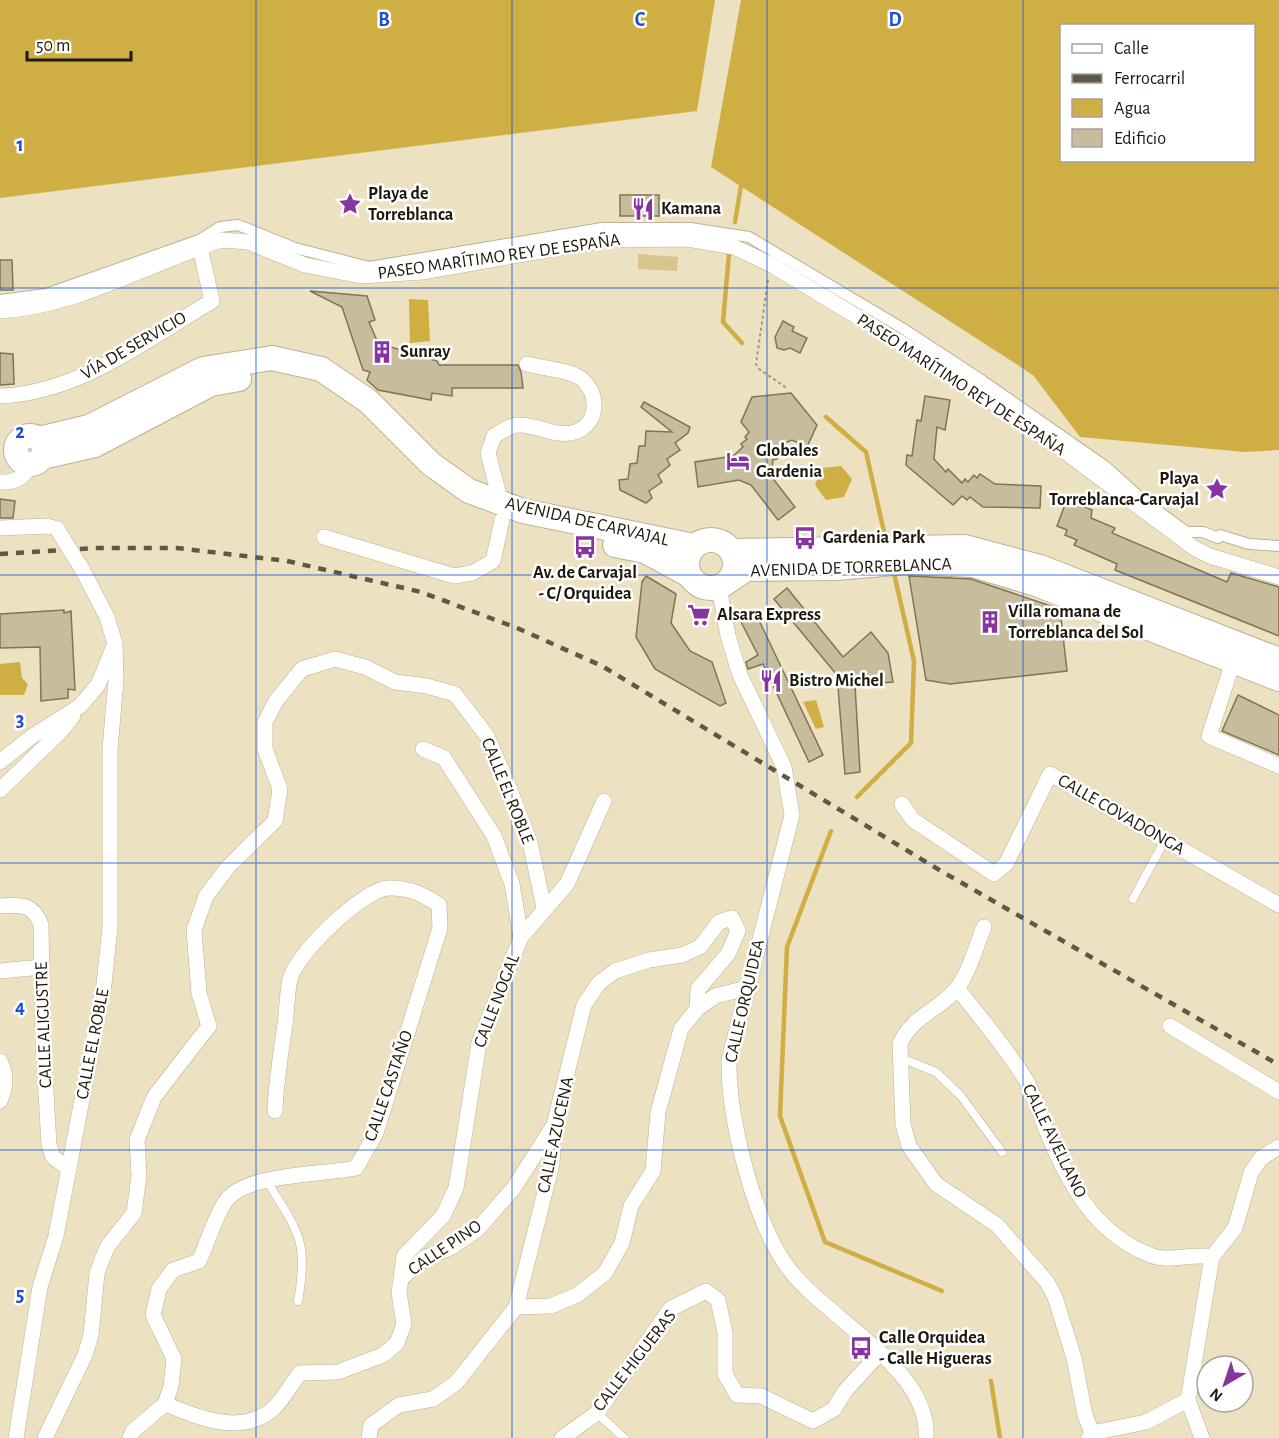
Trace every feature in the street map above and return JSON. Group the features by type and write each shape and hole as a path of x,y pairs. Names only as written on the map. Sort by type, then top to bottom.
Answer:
{"main road":[{"name":"AVENIDA DE CARVAJAL","path":"21,450 89,427 203,369 272,358 321,369 368,400 431,465 501,512 519,527 645,551 689,575"},
{"name":"AVENIDA DE CARVAJAL","path":"501,512 523,511 694,546"},
{"path":"707,540 714,540 721,542 732,552 735,566 724,584 698,585 689,575 687,560 694,546 707,540"},
{"name":"AVENIDA DE TORREBLANCA","path":"724,584 746,569 905,554 964,544 1040,567 1279,660"},
{"name":"AVENIDA DE TORREBLANCA","path":"732,552 879,556"},
{"name":"AVENIDA DE TORREBLANCA","path":"905,554 973,565 1036,584 1279,679"}],"street":[{"path":"0,300 46,294 199,240 220,227 238,225 295,248 369,267 602,228 690,228 749,237 902,328 983,381 1105,466 1144,501 1186,532 1203,532 1218,538 1220,535 1249,544 1279,546"},
{"name":"PASEO MARÍTIMO REY DE ESPAÑA","path":"0,311 30,309 63,301 222,240 248,242 305,265 361,276 422,272 605,240 688,239 734,247 770,264 939,366 1064,451 1194,548 1210,556 1279,577"},
{"name":"VÍA DE SERVICIO","path":"0,396 19,396 78,380 212,301 200,247"},
{"path":"324,537 454,576 472,573 493,561 501,512 488,453 494,436 518,424 555,432 575,432 586,424 595,412 594,396 577,376 527,364"},
{"path":"0,482 11,483 25,475 21,450"},
{"name":"CALLE EL ROBLE","path":"0,528 46,526 57,530 82,569 107,617 115,644 116,680 110,749 110,927 105,984 56,1236 40,1287 16,1438"},
{"name":"CALLE ORQUIDEA","path":"724,584 728,636 740,675 784,767 792,815 729,1060 729,1089 733,1118 765,1227 786,1265 812,1295 880,1353 911,1386 922,1407 926,1438"},
{"path":"0,790 60,732 98,685 115,644"},
{"name":"CALLE EL ROBLE","path":"45,1438 85,1355 91,1335 97,1273 107,1247 134,1213 139,1176 137,1140 154,1097 209,1026 199,993 194,930 206,896 228,867 275,821 280,789 266,749 265,722 276,701 302,669 335,659 366,667 395,682 427,686 455,694 487,736 507,782 530,842 544,908"},
{"path":"1233,662 1209,736 1279,766"},
{"path":"0,762 31,737 80,706"},
{"path":"423,749 444,758 494,836 512,884 521,937"},
{"name":"CALLE COVADONGA","path":"902,804 913,820 994,874 1006,864 1050,774 1279,905"},
{"name":"CALLE NOGAL","path":"402,1278 404,1256 444,1216 456,1188 478,1043 521,937 567,884 603,801"},
{"name":"CALLE CASTAÑO","path":"165,1404 174,1359 153,1315 159,1288 173,1270 199,1261 224,1203 232,1192 302,1173 331,1173 356,1168 376,1134 389,1095 440,928 439,905 419,892 386,888 361,902 330,926 300,957 291,978 276,1081 275,1111"},
{"name":"CALLE ALIGUSTRE","path":"0,906 28,906 36,912 41,925 43,1040 49,1145 53,1157 69,1169"},
{"name":"CALLE AZUCENA","path":"369,1438 370,1425 399,1404 433,1399 456,1383 516,1307 552,1164 555,1125 584,1005 599,983 615,971 649,960 682,955 700,947 719,922 732,918 738,931 728,954 698,989 697,1009"},
{"path":"984,927 957,988 905,1033 900,1044 903,1124 909,1146 936,1185 997,1225 1047,1282 1055,1297 1074,1358 1091,1436 1146,1422 1188,1400"},
{"path":"0,971 42,967"},
{"path":"516,1307 551,1306 577,1295 605,1273 622,1243 631,1206 653,1172 658,1112 681,1029 697,1009 716,996 747,988"},
{"name":"CALLE AVELLANO","path":"957,988 1027,1081 1053,1147 1078,1195 1097,1221 1121,1240 1155,1257 1200,1254 1212,1257"},
{"path":"1170,1026 1279,1092"},
{"path":"0,1060 4,1070 5,1086 0,1101"},
{"name":"CALLE PINO","path":"165,1404 207,1420 248,1423 275,1407 300,1373 338,1372 383,1355 397,1343 404,1324 399,1293 402,1278 424,1258 450,1248 478,1229 513,1189 555,1125"},
{"path":"1202,1438 1188,1400 1212,1257 1235,1228 1251,1173 1261,1158 1279,1148"},
{"name":"CALLE HIGUERAS","path":"562,1438 597,1413 670,1310 706,1291 718,1300 725,1334 725,1374 737,1395 761,1395 813,1421 834,1408 845,1391 880,1353"},
{"path":"130,1438 133,1431 165,1404"}],"lane":[{"path":"1133,898 1165,840"},
{"path":"902,1058 936,1072 961,1096 1002,1152"},
{"path":"267,1181 301,1240 304,1267 298,1301"},
{"path":"597,1413 624,1438"}],"path":[{"path":"674,216 665,215 665,209 700,210"},
{"path":"770,264 756,364 759,369 788,389"}],"shaded area":[{"path":"638,254 678,257 677,271 638,269"}],"water":[{"path":"0,0 715,0 697,111 0,198"},
{"path":"741,0 1279,0 1279,450 1245,452 1080,437 1033,375 711,167"},
{"path":"409,299 428,300 430,341 410,343"},
{"path":"841,466 852,479 844,497 826,500 815,485 822,468"},
{"path":"20,662 22,678 28,684 24,695 0,695 0,664"},
{"path":"816,700 824,727 816,729 803,702"}],"building":[{"path":"620,195 659,195 659,216 620,216"},
{"path":"0,260 12,260 13,290 0,290"},
{"name":"Sunray","path":"310,291 367,296 375,320 369,322 378,343 437,361 439,365 518,365 523,388 452,388 452,396 432,393 431,400 378,390 367,380 370,372 363,370 342,307"},
{"path":"783,321 794,327 792,331 807,338 800,353 790,348 784,350 777,348 775,337"},
{"path":"0,353 13,354 14,384 0,385"},
{"name":"Globales Gardenia","path":"791,393 817,425 807,447 792,440 780,445 777,459 773,460 771,476 795,507 778,520 751,485 739,480 698,487 695,462 733,456 743,447 741,444 747,439 745,437 749,432 741,422 752,397"},
{"path":"925,396 950,400 945,430 937,427 934,459 946,472 948,469 962,483 965,479 968,482 974,475 977,478 980,474 995,484 1041,486 1040,508 983,507 970,497 967,500 962,496 953,505 906,465 907,455 912,456 917,420 921,421"},
{"path":"644,402 690,427 688,433 675,443 680,450 667,459 670,465 658,475 662,482 649,491 652,498 646,503 620,490 619,480 628,479 630,464 637,463 639,446 645,446 646,431 672,432 641,407"},
{"path":"0,499 15,501 13,518 0,518"},
{"path":"1067,499 1092,510 1091,518 1115,528 1112,533 1227,582 1231,573 1279,587 1279,636 1115,570 1117,564 1074,545 1077,540 1065,535 1067,530 1057,526"},
{"path":"646,576 676,594 671,623 690,651 712,662 726,703 720,706 655,669 636,637 642,582"},
{"name":"Villa romana de Torreblanca del Sol","path":"909,576 971,579 1060,609 1067,671 950,684 926,680"},
{"path":"787,588 843,657 871,632 888,653 893,682 855,685 860,772 845,774 837,675 774,599"},
{"path":"64,610 64,613 71,611 75,690 68,689 68,698 41,701 40,647 0,648 0,614"},
{"path":"756,614 823,755 809,762 763,664 748,669 746,662 758,655 740,620"},
{"path":"1238,695 1279,715 1279,755 1222,731"}],"waterway":[{"path":"735,222 741,186"},
{"path":"729,254 723,322 742,343"},
{"path":"826,417 866,452 886,541"},
{"path":"857,797 911,743 914,661 893,569"},
{"path":"831,831 787,947 780,1116 825,1242 942,1291"},
{"path":"991,1381 1000,1438"}],"railway":[{"path":"0,554 97,548 177,548 287,561 421,592 517,628 602,666 941,871 1279,1065"}],"place":[{"name":"Playa de Torreblanca","path":"350,204"},
{"name":"Kamana","path":"643,209"},
{"name":"Sunray","path":"382,352"},
{"name":"Globales Gardenia","path":"738,461"},
{"name":"Playa Torreblanca-Carvajal","path":"1217,489"},
{"name":"Gardenia Park","path":"805,538"},
{"name":"Av. de Carvajal - C/ Orquidea","path":"585,547"},
{"name":"Alsara Express","path":"699,615"},
{"name":"Villa romana de Torreblanca del Sol","path":"990,622"},
{"name":"Bistro Michel","path":"771,681"},
{"name":"Calle Orquidea - Calle Higueras","path":"861,1348"}]}
